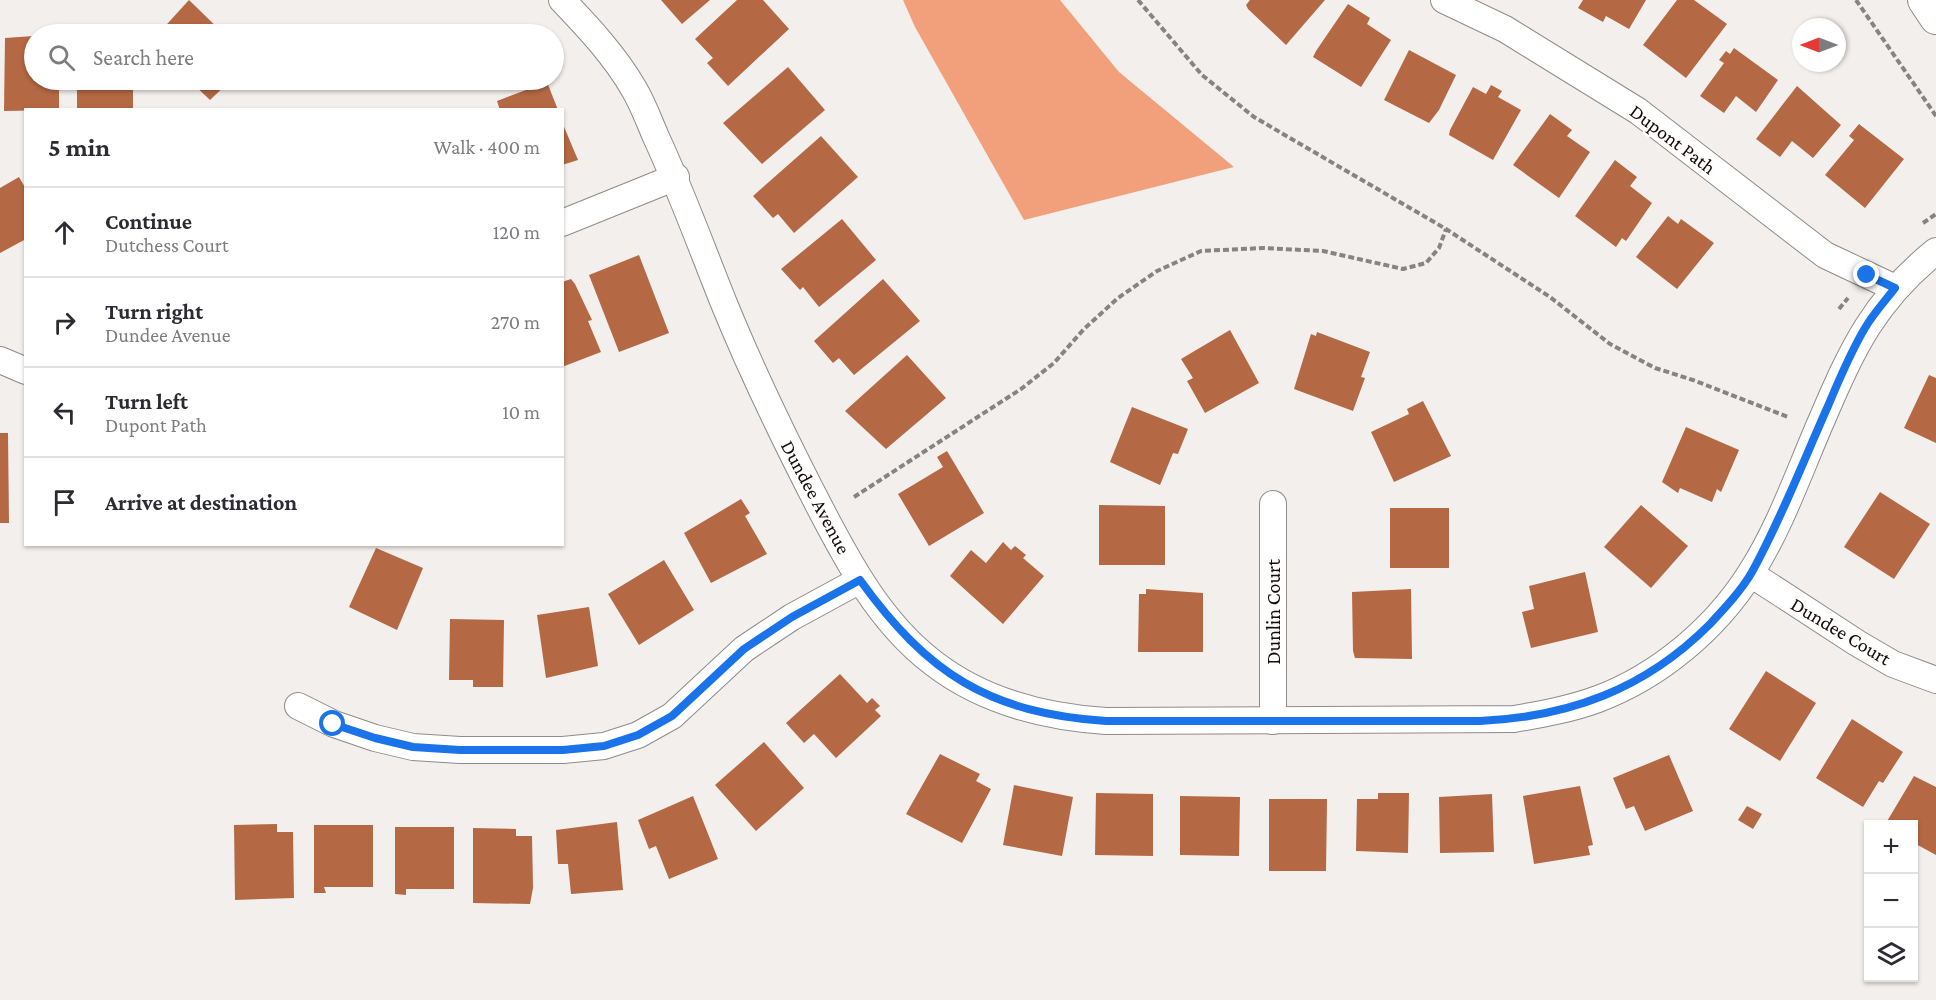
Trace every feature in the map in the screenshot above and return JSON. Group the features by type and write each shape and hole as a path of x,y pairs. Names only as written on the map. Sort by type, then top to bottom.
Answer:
{"street":[{"name":"Dundee Avenue","path":"562,0 593,32 634,89 676,177 724,302 780,429 860,580 884,613 932,662 964,683 1002,701 1070,719 1106,721 1480,721 1514,719 1557,711 1599,698 1633,682 1666,663 1697,636 1724,609 1750,574 1775,528 1846,363 1866,327 1895,288 1914,268 1936,251"},
{"name":"Dupont Path","path":"1444,0 1515,35 1638,111 1825,255 1895,288"},
{"path":"1924,0 1936,18"},
{"path":"564,222 676,177"},
{"path":"0,360 24,370"},
{"name":"Dunlin Court","path":"1273,504 1273,721"},
{"name":"Dundee Court","path":"1750,574 1893,664 1936,680"},
{"path":"298,706 333,724 375,738 413,747 460,750 563,750 604,746 638,735 672,716 744,649 792,617 860,580"}],"path":[{"path":"1138,0 1202,75 1254,117 1446,229 1551,297 1610,344 1654,368 1693,380 1788,417"},
{"path":"1856,0 1936,116"},
{"path":"854,497 1021,389 1054,363 1118,298 1157,271 1201,251 1263,248 1323,251 1403,269 1426,263 1439,248 1446,229"}],"shaded area":[{"path":"903,0 1060,0 1119,72 1234,167 1024,220 915,27"}],"building":[{"path":"189,0 214,24 167,24"},
{"path":"661,0 710,0 682,24"},
{"path":"737,0 763,0 789,29 728,86 707,63 713,58 695,39"},
{"path":"1250,0 1325,0 1286,45 1248,9 1246,5"},
{"path":"1583,0 1646,0 1629,29 1606,16 1603,22 1578,8"},
{"path":"1677,0 1694,0 1727,24 1686,78 1643,45"},
{"path":"1348,4 1370,18 1367,24 1391,40 1361,87 1313,57"},
{"path":"24,37 24,90 59,90 59,108 24,108 24,111 4,111 5,38"},
{"path":"1734,48 1778,80 1756,112 1736,96 1724,113 1700,96 1724,63 1719,60 1726,51 1730,54"},
{"path":"1409,50 1456,75 1439,110 1429,123 1384,100"},
{"path":"788,67 825,110 762,164 723,123"},
{"path":"1491,85 1502,91 1498,97 1521,110 1493,160 1449,135 1473,87 1486,94"},
{"path":"1797,86 1841,125 1813,158 1792,141 1780,157 1756,139"},
{"path":"77,90 133,90 133,108 77,108"},
{"path":"200,90 220,90 210,100"},
{"path":"526,90 550,90 557,108 499,108 497,101"},
{"path":"1550,114 1572,130 1567,136 1590,152 1559,198 1513,165"},
{"path":"1859,124 1904,159 1865,208 1825,175 1854,140 1849,136"},
{"path":"564,127 578,160 564,164"},
{"path":"821,136 858,177 794,233 778,214 773,218 753,196"},
{"path":"1615,160 1637,177 1630,186 1652,203 1626,241 1622,238 1616,247 1575,216"},
{"path":"19,177 24,186 24,240 0,253 0,188"},
{"path":"1668,216 1678,224 1681,219 1714,243 1677,289 1636,257"},
{"path":"842,219 876,260 819,307 803,287 800,290 781,269"},
{"path":"639,255 669,333 619,352 589,275"},
{"path":"571,279 575,284 592,320 588,321 601,352 564,366 564,281"},
{"path":"883,279 920,321 854,375 839,358 833,363 814,341"},
{"path":"1230,330 1259,383 1205,413 1187,381 1193,378 1181,359"},
{"path":"1317,332 1370,352 1361,377 1365,378 1353,411 1294,389 1311,334 1316,336"},
{"path":"907,355 946,398 886,449 845,411"},
{"path":"1929,375 1936,378 1936,443 1904,428"},
{"path":"1423,401 1451,456 1394,482 1371,432 1409,414 1407,409"},
{"path":"1132,407 1188,429 1178,454 1173,453 1160,485 1110,462"},
{"path":"1686,427 1739,450 1721,492 1717,489 1712,502 1680,488 1678,493 1662,482"},
{"path":"0,433 8,433 9,523 0,523"},
{"path":"947,451 984,513 929,546 898,494 943,467 937,457"},
{"path":"1880,492 1930,524 1894,579 1844,547"},
{"path":"741,499 750,513 745,516 767,554 711,583 684,533"},
{"path":"1099,505 1165,506 1165,565 1099,565"},
{"path":"1641,505 1688,546 1651,588 1604,547"},
{"path":"1390,508 1449,508 1449,568 1390,568"},
{"path":"1003,542 1011,550 1015,546 1026,555 1023,558 1044,576 1003,624 950,576 971,550 986,563"},
{"path":"376,548 423,568 397,630 349,607"},
{"path":"664,560 694,610 639,645 608,594"},
{"path":"1585,572 1598,632 1531,648 1522,612 1534,609 1529,586"},
{"path":"1146,589 1203,593 1203,652 1138,652 1139,594 1146,594"},
{"path":"1411,589 1412,659 1355,658 1352,592"},
{"path":"589,607 598,666 546,678 537,615"},
{"path":"450,619 504,620 503,687 473,687 473,680 449,680"},
{"path":"1766,671 1816,703 1780,761 1729,729"},
{"path":"840,674 867,703 872,698 880,706 875,710 881,716 836,758 814,734 804,743 786,723"},
{"path":"1852,719 1903,752 1883,783 1879,781 1863,807 1816,778"},
{"path":"764,742 804,788 756,831 715,785"},
{"path":"940,754 980,774 976,781 991,789 962,843 906,814"},
{"path":"1669,755 1693,811 1645,831 1634,806 1626,809 1613,778"},
{"path":"1914,776 1936,787 1936,855 1918,845 1918,820 1888,820"},
{"path":"1014,785 1073,797 1062,856 1003,845"},
{"path":"1580,786 1593,845 1588,846 1590,855 1534,864 1523,796"},
{"path":"1096,793 1153,794 1153,856 1095,855"},
{"path":"1378,793 1409,793 1408,853 1356,851 1357,799 1378,799"},
{"path":"1492,794 1494,852 1440,853 1439,797"},
{"path":"693,796 718,859 669,879 656,846 649,849 638,820"},
{"path":"1180,796 1240,797 1239,856 1180,855"},
{"path":"1269,799 1327,799 1326,871 1269,871"},
{"path":"1747,806 1762,814 1753,829 1738,820"},
{"path":"617,822 623,890 571,894 568,864 558,864 556,830"},
{"path":"277,824 277,832 293,832 294,898 235,900 234,825"},
{"path":"314,825 373,825 373,887 324,887 326,893 314,893"},
{"path":"395,827 454,827 454,889 406,889 406,895 395,894"},
{"path":"473,828 516,829 516,836 532,836 533,888 530,904 473,903"}],"route":[{"path":"333,724 375,738 413,747 460,750 563,750 604,746 638,735 672,716 744,649 792,617 860,580 884,613 932,662 964,683 993,698 1029,710 1070,719 1106,721 1480,721 1514,719 1557,711 1599,698 1666,663 1724,609 1750,574 1775,528 1846,363 1866,327 1895,288 1867,275"}]}
